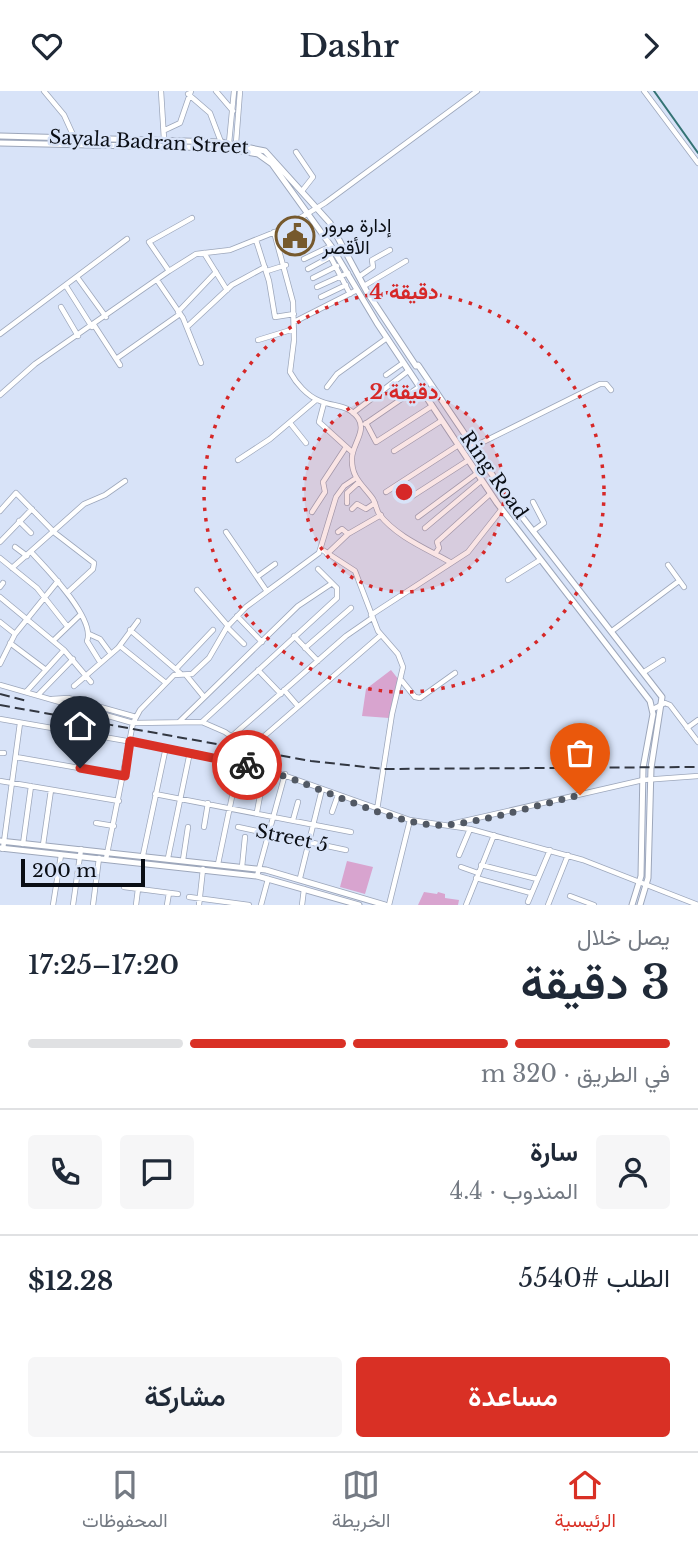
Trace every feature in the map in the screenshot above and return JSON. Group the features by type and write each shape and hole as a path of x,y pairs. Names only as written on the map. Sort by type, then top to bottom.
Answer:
{"main road":[{"name":"Sayala Badran Street","path":"0,137 164,139 232,143 259,148 271,155 314,207"},
{"path":"56,137 58,144"},
{"name":"Sayala Badran Street","path":"0,143 211,147 258,154 272,164 307,213"},
{"name":"Ring Road","path":"314,207 324,214 360,276 361,288 387,338 467,461 501,510 648,697 653,709"},
{"name":"Ring Road","path":"307,213 533,531 645,673 660,694 662,704"},
{"path":"313,221 324,214"},
{"path":"442,423 453,418"},
{"path":"551,574 561,567"},
{"path":"639,905 647,886 650,779 662,704"},
{"path":"632,905 640,882 643,768 653,709"},
{"path":"2,841 242,867 341,902 359,905"},
{"path":"2,849 203,869 282,873 387,905"},
{"path":"280,881 282,873"}],"street":[{"path":"44,91 69,124 74,137"},
{"path":"161,91 166,130 164,139"},
{"path":"216,91 233,111"},
{"path":"232,143 234,91"},
{"path":"232,143 240,91"},
{"path":"0,395 27,370 169,271 204,253 225,252 256,240 325,203 477,91"},
{"path":"645,91 698,163"},
{"path":"166,130 180,123 190,93 210,113 221,142"},
{"path":"296,152 313,177 302,191"},
{"path":"169,271 149,242 192,218"},
{"path":"274,232 286,265 294,314 290,372 301,387 316,400 340,405 353,413 377,442 432,406"},
{"path":"0,334 127,239"},
{"path":"256,240 266,269 275,317 294,314"},
{"path":"304,259 331,246"},
{"path":"360,276 373,267 372,260 390,250"},
{"path":"204,253 227,290"},
{"path":"307,269 329,255 350,294"},
{"path":"294,322 361,288 405,261"},
{"path":"313,278 342,264"},
{"path":"187,327 227,290 266,269 286,265"},
{"path":"116,359 179,313 216,272"},
{"path":"317,287 348,272"},
{"path":"77,277 106,317"},
{"path":"157,280 187,327 201,363"},
{"path":"321,297 346,285"},
{"path":"66,286 120,365"},
{"path":"61,307 78,336"},
{"path":"258,340 294,329"},
{"path":"327,387 337,374 387,338"},
{"path":"386,375 403,363"},
{"path":"353,413 408,371"},
{"path":"473,447 600,384 606,384 611,390"},
{"path":"419,387 364,425 352,451 357,481 381,515 400,534 450,562"},
{"path":"238,460 290,423 316,400"},
{"path":"324,403 318,420 352,451"},
{"path":"290,423 306,443"},
{"path":"394,451 442,423"},
{"path":"387,492 457,446"},
{"path":"312,512 326,492 323,482 346,447"},
{"path":"411,497 467,461"},
{"path":"418,517 476,474"},
{"path":"12,568 55,533 84,504 105,495 125,481"},
{"path":"347,503 347,493 357,481"},
{"path":"106,859 136,717 174,674 209,658 237,616 266,590 321,549 335,498 344,486 357,481"},
{"path":"425,528 481,481"},
{"path":"0,511 14,493 55,533 95,565 67,593"},
{"path":"435,554 439,548 437,542 490,495"},
{"path":"533,502 544,522 533,531"},
{"path":"352,509 356,504 366,509 375,503"},
{"path":"0,542 32,509"},
{"path":"232,736 371,617 468,552 501,510"},
{"path":"327,554 348,534 381,515"},
{"path":"19,520 31,533"},
{"path":"338,533 342,529 348,534"},
{"path":"226,532 266,590"},
{"path":"15,547 29,554 58,582 89,633 100,639 111,654"},
{"path":"321,549 355,571 371,617 381,635 402,660 402,680 391,714 377,810"},
{"path":"0,558 45,596 67,626"},
{"path":"508,580 540,560"},
{"path":"257,577 275,564"},
{"path":"668,565 684,587"},
{"path":"201,722 337,599 337,587 331,585 318,569"},
{"path":"612,631 679,581"},
{"path":"0,664 9,643 58,582"},
{"path":"178,723 306,599 331,585"},
{"path":"197,590 243,644"},
{"path":"0,597 29,618 64,650 91,682"},
{"path":"305,648 351,608"},
{"path":"53,641 80,615"},
{"path":"237,616 262,642"},
{"path":"74,686 120,646 138,621"},
{"path":"0,622 15,635"},
{"path":"130,630 181,673 204,697"},
{"path":"181,673 213,630"},
{"path":"89,633 87,641 100,662"},
{"path":"0,685 133,723 201,722 239,742 255,744 381,635"},
{"path":"294,636 317,661"},
{"path":"9,643 46,670"},
{"path":"120,646 166,683"},
{"path":"26,692 64,650"},
{"path":"38,695 73,659"},
{"path":"645,673 663,660"},
{"path":"258,670 297,705"},
{"path":"402,680 415,697 420,698 455,673"},
{"path":"52,699 68,698 136,717"},
{"path":"653,709 662,704"},
{"name":"Ring Road","path":"662,704 670,705 698,742"},
{"path":"0,719 166,747 265,769 410,820 470,829 568,855 698,905"},
{"path":"687,728 698,720"},
{"path":"2,849 20,723"},
{"path":"93,751 97,735"},
{"path":"143,855 166,747"},
{"path":"168,858 190,752"},
{"path":"16,757 125,776"},
{"path":"34,768 36,761"},
{"path":"218,864 239,763"},
{"path":"257,813 265,769"},
{"path":"258,872 285,775"},
{"path":"447,825 643,780 698,776"},
{"path":"0,781 119,801"},
{"path":"22,851 31,786"},
{"path":"299,878 321,789"},
{"path":"43,845 51,790"},
{"path":"155,795 351,832"},
{"path":"332,812 338,795"},
{"path":"293,820 299,802"},
{"path":"204,827 208,803"},
{"path":"387,905 410,820"},
{"path":"96,823 114,826"},
{"path":"183,860 188,827"},
{"name":"Street 5","path":"238,827 346,850"},
{"path":"459,855 470,829"},
{"path":"466,905 494,835"},
{"path":"242,867 245,837"},
{"path":"53,905 62,847"},
{"path":"73,905 81,849"},
{"path":"528,902 550,850"},
{"path":"548,905 568,855"},
{"path":"93,905 99,858"},
{"path":"481,865 537,879"},
{"path":"461,867 477,876 531,893"},
{"path":"199,902 203,869"},
{"path":"261,905 268,878"},
{"path":"124,887 178,894"},
{"path":"136,905 138,888"},
{"path":"302,905 305,888"},
{"path":"167,905 169,893"},
{"path":"570,896 594,905"},
{"path":"189,897 199,902 249,905"}],"shaded area":[{"path":"391,670 399,680 389,718 362,716 366,689"},
{"path":"347,861 373,867 365,894 340,887"},
{"path":"424,892 445,894 445,898 459,900 458,905 418,905"}],"waterway":[{"path":"654,91 698,153"}],"railway":[{"path":"0,694 27,701"},
{"path":"0,705 311,761 384,769 698,767"}],"way so far":[{"path":"247,765 285,775 410,820 447,825 580,795"}],"place":[{"name":"إدارة مرور الأقصر","path":"295,236"}],"route":[{"path":"80,768 125,776 130,741 247,765"}]}
